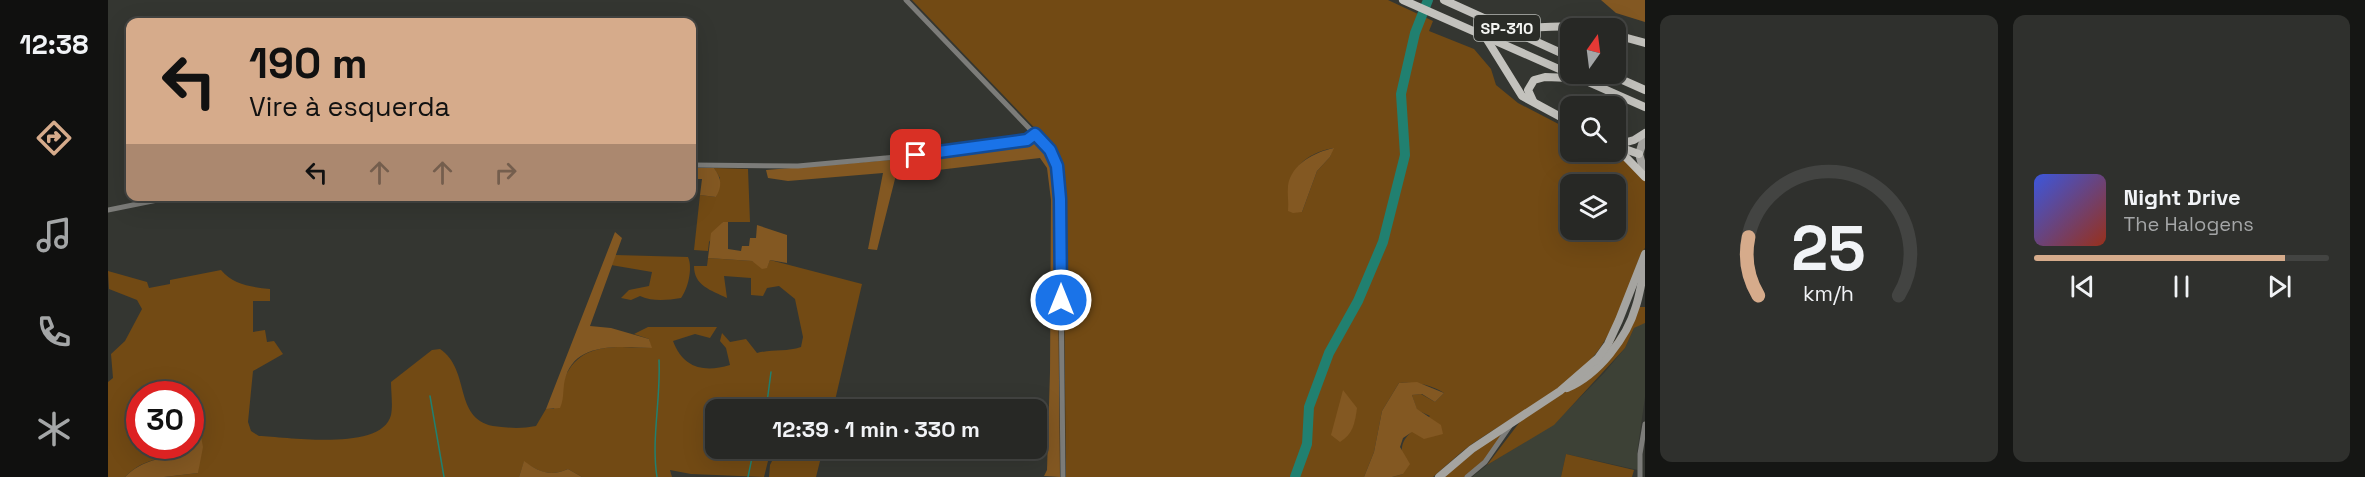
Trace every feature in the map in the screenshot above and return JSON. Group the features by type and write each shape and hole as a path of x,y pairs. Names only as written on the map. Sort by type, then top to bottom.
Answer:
{"main road":[{"name":"SP-310","path":"1403,0 1560,72"},
{"name":"SP-310","path":"1444,0 1560,51"},
{"path":"1480,16 1520,28 1560,27"},
{"path":"1486,38 1525,99 1560,116"},
{"path":"1626,38 1645,43"},
{"path":"1533,101 1528,90 1534,80 1545,77 1560,78"},
{"path":"1626,82 1645,90"},
{"name":"SP-310","path":"1588,84 1645,107"},
{"path":"1626,143 1645,134"},
{"path":"1645,134 1639,154 1645,176"},
{"path":"1626,149 1639,154"},
{"path":"1626,156 1645,176"},
{"path":"1439,477 1472,449 1560,391 1598,358 1608,344 1619,320 1645,255"},
{"path":"1560,391 1579,383 1614,346 1640,303 1645,269"},
{"path":"1628,298 1633,297 1640,303"},
{"path":"1619,320 1628,325"}],"street":[{"path":"906,0 1035,134 1054,157 1060,186 1063,477"},
{"path":"696,165 798,166 928,154 1027,140 1035,134"},
{"path":"108,210 152,201"},
{"path":"1467,477 1485,462 1512,423"},
{"path":"1640,477 1643,469 1640,454 1645,424"}],"shaded area":[{"path":"912,0 1388,0 1433,21 1429,31 1474,49 1491,69 1496,85 1518,103 1560,125 1560,162 1626,162 1645,181 1645,248 1613,327 1588,363 1540,401 1472,444 1433,477 1392,477 1403,474 1402,446 1404,440 1430,416 1417,410 1412,395 1421,394 1435,402 1444,393 1417,383 1399,383 1382,411 1374,452 1364,477 1066,477 1061,164 1051,145","holes":["1333,148 1330,157 1317,171 1302,212 1289,202 1289,191 1294,173 1305,160"]},
{"path":"1601,0 1645,0 1645,22 1616,13"},
{"path":"1037,141 1051,159 1057,184 1060,477 1044,476 1047,470 1050,372 1051,200 1047,168 1040,158 896,175 877,250 868,249 883,173 788,181 768,178 766,170 940,156"},
{"path":"1334,148 1330,157 1317,171 1302,212 1288,211 1288,186 1294,171 1305,160"},
{"path":"696,168 714,168 720,182 716,197 700,195 702,179 696,179"},
{"path":"714,168 748,169 750,222 723,222 709,242 708,251 694,250 700,195 716,197 720,178"},
{"path":"723,222 728,222 728,249 741,251 742,246 749,246 750,238 756,238 757,225 787,235 787,263 770,260 767,268 762,269 752,261 708,258 711,233"},
{"path":"615,232 622,238 590,326 611,328 649,339 652,348 615,347 590,351 572,365 566,376 560,408 546,409"},
{"path":"615,255 688,257 690,272 684,294 681,298 666,300 640,296 631,300 621,298 629,290 649,286 652,272 611,265"},
{"path":"708,258 752,261 767,267 770,260 862,284 835,399 705,399 705,459 768,459 764,477 691,474 670,470 672,477 582,477 568,469 556,473 545,472 524,462 519,477 164,477 198,473 199,459 204,459 204,381 126,381 126,459 158,459 145,463 125,477 108,477 108,382 113,378 111,354 125,341 142,309 137,300 109,289 108,271 147,282 149,288 170,284 170,280 221,270 237,282 270,289 270,301 253,301 253,332 265,330 267,342 274,341 283,354 253,371 248,422 251,431 259,436 333,440 371,434 384,427 391,415 391,382 432,350 440,349 450,358 472,414 493,426 520,428 536,426 546,409 554,409 567,373 583,355 604,348 651,348 649,339 634,334 648,327 717,327 710,338 695,334 673,341 682,357 689,363 703,368 730,365 726,348 720,341 722,333 730,342 746,339 757,353 801,347 803,337 795,299 779,286 767,288 763,296 751,295 751,278 724,276 727,298 700,283 694,266 707,266"},
{"path":"1638,307 1645,307 1645,323 1634,328 1625,348 1554,425 1487,465 1522,419 1592,374"},
{"path":"1645,323 1645,397 1637,453 1638,470 1566,454 1561,477 1472,477 1487,465 1554,424 1604,373 1625,348 1634,328"},
{"path":"1417,382 1444,393 1435,402 1422,394 1412,395 1417,409 1441,425 1443,434 1424,439 1412,432 1403,438 1400,447 1410,464 1403,474 1392,477 1364,477 1374,452 1382,411 1399,383"},
{"path":"1343,390 1357,408 1353,428 1340,442 1331,435"},
{"path":"1500,435 1501,437 1484,460 1464,477 1443,477 1488,441"},
{"path":"1566,454 1634,470 1632,477 1561,477"},
{"path":"201,459 198,473 164,477 125,477 138,467 153,460"},
{"path":"773,459 820,459 816,477 769,477"},
{"path":"524,461 545,472 556,473 568,469 582,477 519,477"}],"waterway":[{"path":"1295,477 1307,444 1309,407 1329,353 1358,301 1383,242 1405,155 1401,94 1415,33 1428,0"},
{"path":"657,477 655,448 659,360"},
{"path":"767,399 771,372"},
{"path":"430,396 444,477"},
{"path":"748,477 752,459"}],"route":[{"path":"916,155 1027,140 1035,134 1050,150 1057,166 1060,186 1061,300"}]}
